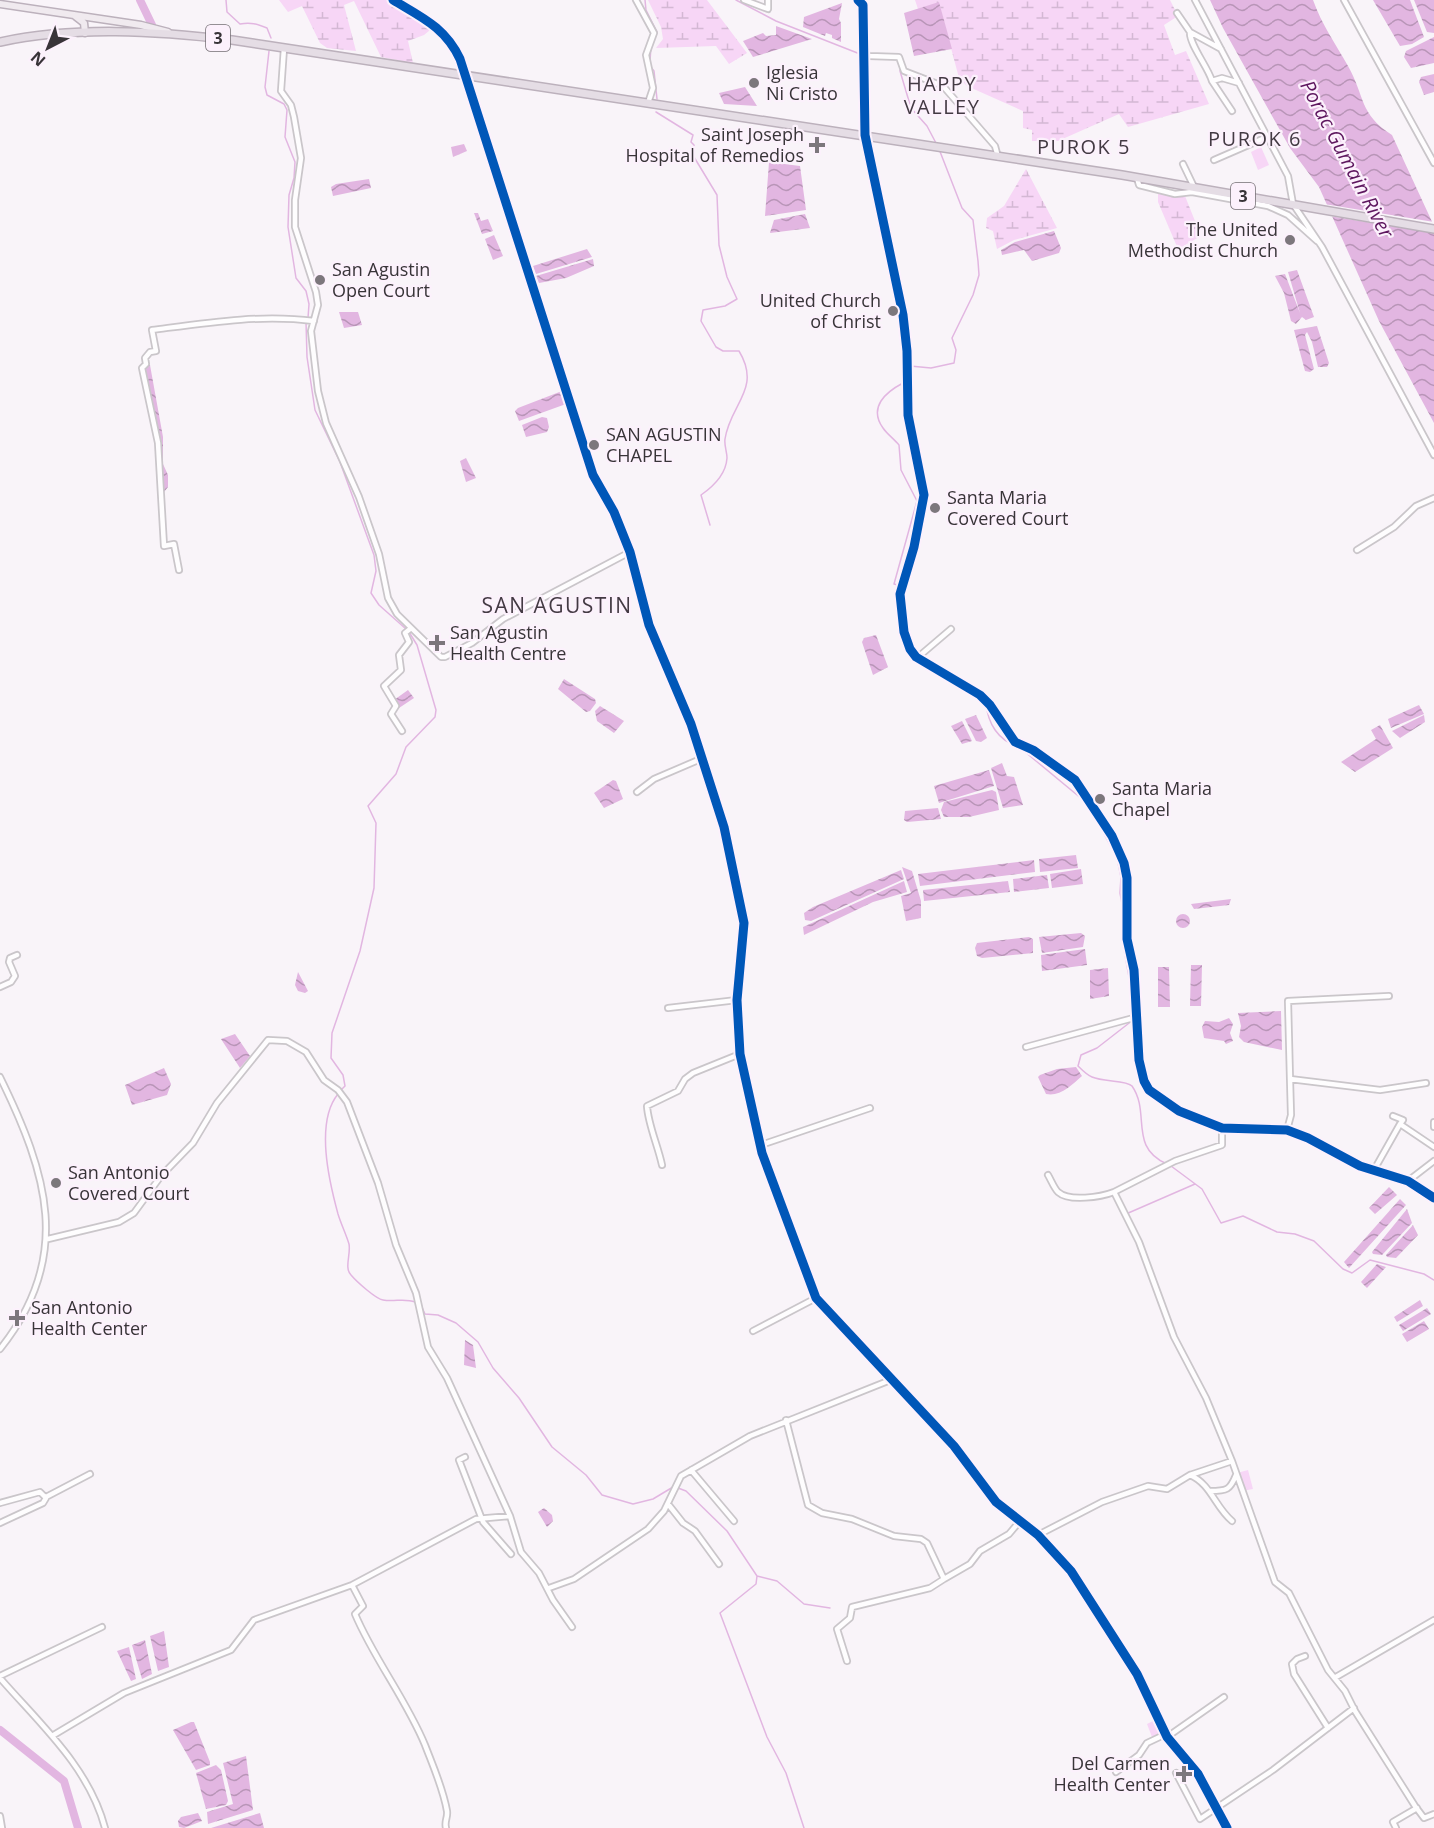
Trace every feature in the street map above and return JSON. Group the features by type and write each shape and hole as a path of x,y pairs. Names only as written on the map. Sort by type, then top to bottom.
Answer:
{"highway":[{"name":"3","path":"0,42 85,33 171,33 865,135 1434,227"}],"main road":[{"path":"0,4 141,25 171,33"},
{"path":"72,14 84,23 85,33"}],"street":[{"path":"393,0 436,25 445,33 452,42 466,75 593,475 614,512 630,552 649,625 703,758 724,827 744,924 737,1000 740,1054 761,1144 816,1298 954,1446 996,1502 1038,1535 1071,1571 1137,1674 1166,1735 1198,1774 1227,1828"},
{"path":"636,0 654,33 646,55 653,88 648,103"},
{"path":"744,0 768,9 768,0"},
{"path":"858,0 863,5 865,135 889,244 907,351 908,415 924,495 914,547 900,594 904,632 910,649 918,658 980,695 990,705 1015,742 1032,749 1075,780 1112,836 1124,863 1127,878 1127,939 1134,970 1140,1067 1149,1090 1179,1111 1222,1128 1287,1130 1374,1170 1408,1181 1432,1197 1434,1189"},
{"path":"1196,0 1288,176 1293,204 1322,247 1434,455"},
{"path":"1344,0 1434,163"},
{"path":"1177,13 1207,65 1212,81 1232,111"},
{"path":"1190,32 1202,36 1221,49"},
{"path":"284,48 281,92 291,105 301,158 295,200 295,226 318,305 312,320 311,331 318,391 326,423 363,508 379,554 388,598 397,614 445,657 472,643 503,619 630,552"},
{"path":"865,53 869,56 899,57 904,71 944,86 995,146 998,157"},
{"path":"1212,81 1222,78 1239,83"},
{"path":"1214,159 1267,137"},
{"path":"1183,164 1194,188"},
{"path":"1137,178 1139,185 1172,194 1192,192 1268,207 1288,215 1322,247"},
{"path":"179,570 174,544 164,546 158,443 142,368 146,364 145,358 156,351 152,330 224,321 285,318 312,320"},
{"path":"1357,549 1394,527 1416,506 1434,498"},
{"path":"402,731 391,714 396,706 384,686 401,670 399,656 409,642 405,633 410,628"},
{"path":"918,658 951,629"},
{"path":"637,792 654,779 703,758"},
{"path":"0,987 15,976 9,962 10,958 17,955"},
{"path":"1287,1130 1291,1114 1288,1001 1389,996"},
{"path":"668,1008 737,1000"},
{"path":"1026,1047 1137,1017"},
{"path":"48,1239 119,1222 134,1213 161,1176 193,1143 217,1104 268,1040 287,1041 301,1049 312,1060 324,1080 342,1095 378,1183 396,1245 416,1293 428,1347 447,1378 510,1516 521,1552 549,1588 553,1600 572,1627"},
{"path":"662,1165 654,1131 647,1118 647,1106 678,1091 685,1078 693,1073 740,1054"},
{"path":"0,1077 18,1114 35,1160 45,1201 48,1239 38,1282 30,1304 0,1349"},
{"path":"1290,1079 1378,1090 1426,1083"},
{"path":"761,1144 870,1108"},
{"path":"1374,1170 1402,1120 1393,1116"},
{"path":"1434,1122 1434,1127"},
{"path":"1400,1124 1434,1147"},
{"path":"1048,1175 1059,1192 1065,1195 1096,1198 1114,1192 1175,1161 1222,1145 1222,1128"},
{"path":"1408,1181 1434,1161"},
{"path":"1114,1192 1139,1242 1174,1337 1206,1398 1232,1461 1275,1582 1289,1593 1328,1670 1336,1677 1416,1808 1424,1818 1434,1814"},
{"path":"753,1331 816,1298"},
{"path":"549,1588 574,1579 648,1529 668,1504 677,1480 691,1470 750,1436 893,1379"},
{"path":"786,1420 808,1505 822,1513 852,1519 894,1536 921,1539 927,1543 944,1579"},
{"path":"465,1457 459,1460 482,1517 490,1533 512,1554"},
{"path":"1038,1535 1101,1502 1148,1486 1154,1485 1163,1490 1190,1475 1232,1461"},
{"path":"691,1470 734,1521"},
{"path":"0,1523 43,1503 46,1497 90,1474"},
{"path":"1190,1475 1210,1491 1220,1509 1232,1521"},
{"path":"1210,1491 1231,1489 1236,1475"},
{"path":"0,1503 40,1492 46,1497"},
{"path":"668,1504 683,1522 695,1531 719,1564"},
{"path":"52,1736 124,1693 231,1650 254,1620 352,1585 482,1517 510,1516"},
{"path":"847,1661 837,1629 850,1618 852,1607 930,1588 970,1564 980,1551 1010,1534 1020,1521"},
{"path":"352,1585 363,1606 355,1614 424,1744 442,1790 447,1813 439,1828"},
{"path":"1336,1677 1434,1620"},
{"path":"102,1627 0,1677 67,1753 94,1797 105,1828"},
{"path":"1305,1656 1292,1664 1294,1674 1328,1728"},
{"path":"1116,1772 1139,1755 1147,1743 1166,1735 1224,1697"},
{"path":"1176,1773 1200,1819 1216,1810 1354,1708"},
{"path":"1396,1828 1393,1822 1416,1808"},
{"path":"0,1816 2,1828"},
{"path":"444,1822 446,1828"}],"green space":[{"path":"279,0 389,0 435,26 424,35 408,41 413,63 381,57 354,1 344,5 356,51 327,48 320,43 302,6 288,12"},
{"path":"648,0 707,0 747,53 729,64 716,46 656,48 663,39 661,27"},
{"path":"915,0 1170,0 1178,16 1164,25 1175,55 1186,51 1209,104 1128,127 1119,114 1058,141 1032,141 1032,130 1023,128 1023,111 967,86 959,78 939,3 918,9"},
{"path":"1261,147 1269,165 1258,170 1251,152"},
{"path":"1026,169 1057,228 1014,240 997,249 993,231 986,228 987,218 1004,206"},
{"path":"1158,191 1185,196 1201,236 1178,249 1158,202"},
{"path":"1248,1470 1253,1489 1242,1491 1237,1473"},
{"path":"1157,1719 1162,1732 1152,1737 1147,1724"}],"water":[{"name":"Porac Gumain River","path":"1210,0 1313,0 1348,66 1368,112 1381,127 1392,135 1434,226 1434,423 1379,321 1319,187 1290,148 1223,28"},
{"path":"1373,0 1410,0 1424,37 1412,44 1400,46"},
{"path":"1414,0 1434,0 1434,33 1427,32"},
{"path":"939,2 952,49 914,56 904,13"},
{"path":"842,3 839,19 841,42 832,38 832,35 826,33 825,36 803,27 804,17"},
{"path":"776,26 812,39 753,57 743,41 763,33 766,36 776,35"},
{"path":"1434,37 1434,63 1411,68 1404,57 1406,51"},
{"path":"1434,74 1434,92 1424,95 1419,82 1421,77"},
{"path":"745,87 757,106 724,104 719,93"},
{"path":"464,144 467,151 453,157 451,147"},
{"path":"769,162 800,166 806,210 765,216"},
{"path":"369,179 371,188 333,196 331,187 336,184"},
{"path":"474,213 478,213 481,221 488,219 493,231 482,234"},
{"path":"805,214 810,228 770,233 774,220"},
{"path":"1054,231 1061,248 1059,253 1032,261 1024,250 1002,255 1001,250 1015,242"},
{"path":"494,235 503,256 493,260 485,239"},
{"path":"587,249 592,257 536,274 533,266"},
{"path":"593,259 594,266 566,278 539,283 536,276"},
{"path":"1297,270 1314,317 1306,320 1302,317 1296,324 1291,321 1284,293 1275,276 1285,274 1300,313 1288,272"},
{"path":"339,312 358,312 362,325 344,328"},
{"path":"1317,326 1329,363 1327,367 1318,367 1307,332 1305,335 1314,369 1310,372 1305,371 1294,330"},
{"path":"150,365 163,437 163,464 168,475 168,487 161,496 159,443 143,368"},
{"path":"562,391 566,404 519,421 515,411 518,408"},
{"path":"542,417 547,418 549,427 547,432 526,437 522,425"},
{"path":"466,458 476,478 466,482 460,461"},
{"path":"876,635 888,667 873,675 862,642 864,638"},
{"path":"564,679 595,699 596,703 590,711 586,712 558,689"},
{"path":"408,690 414,698 399,708 394,700"},
{"path":"1419,705 1424,714 1391,728 1388,719"},
{"path":"600,706 624,721 614,733 597,721 595,711"},
{"path":"976,715 987,738 981,742 976,741 965,719"},
{"path":"1424,715 1425,722 1400,738 1392,731"},
{"path":"962,721 972,741 962,744 951,726"},
{"path":"1380,725 1393,748 1355,772 1341,762 1376,739 1371,730"},
{"path":"1002,763 1007,776 1014,777 1023,805 1003,808 991,768"},
{"path":"989,770 994,786 939,803 934,786"},
{"path":"613,780 616,781 623,799 604,808 594,793"},
{"path":"992,790 996,792 999,810 969,817 944,817 941,810 944,802"},
{"path":"938,808 941,819 907,822 904,820 905,811"},
{"path":"1076,855 1078,868 1040,872 1039,859"},
{"path":"1034,860 1035,872 920,886 918,874"},
{"path":"902,867 912,871 921,901 921,918 906,921 901,896 911,893"},
{"path":"1081,869 1083,884 1052,888 1050,874"},
{"path":"901,870 904,879 811,921 805,920 804,913 813,907"},
{"path":"1047,875 1049,888 1014,892 1013,879"},
{"path":"904,881 907,892 873,902 804,935 803,927"},
{"path":"1008,881 1010,892 924,901 923,890"},
{"path":"1231,899 1229,905 1194,909 1191,904"},
{"path":"1183,914 1188,916 1190,921 1188,926 1183,928 1178,926 1176,921 1178,916"},
{"path":"1081,933 1085,936 1083,947 1042,953 1039,937"},
{"path":"1029,937 1033,939 1033,953 982,958 977,956 975,948 977,943"},
{"path":"1085,949 1087,965 1042,971 1041,955"},
{"path":"1191,965 1202,965 1201,1006 1190,1006"},
{"path":"1158,967 1169,967 1170,1007 1158,1007"},
{"path":"1108,968 1109,996 1090,999 1090,970"},
{"path":"298,972 308,991 305,993 298,991 295,985"},
{"path":"1281,1011 1282,1050 1244,1042 1239,1037 1241,1026 1238,1013"},
{"path":"1229,1018 1233,1024 1230,1033 1233,1041 1226,1044 1224,1041 1204,1038 1202,1027 1205,1021 1219,1022"},
{"path":"235,1034 250,1056 240,1068 221,1039"},
{"path":"1076,1067 1082,1076 1061,1092 1046,1094 1038,1077 1040,1075 1057,1069"},
{"path":"164,1068 171,1084 167,1095 132,1105 125,1085"},
{"path":"1389,1187 1397,1195 1375,1214 1369,1208"},
{"path":"1400,1199 1406,1205 1349,1268 1344,1262"},
{"path":"1407,1209 1412,1223 1382,1255 1373,1254 1372,1252"},
{"path":"1413,1225 1418,1235 1396,1258 1387,1257 1386,1255"},
{"path":"1377,1264 1386,1267 1367,1288 1361,1282"},
{"path":"1420,1300 1423,1306 1397,1322 1394,1317"},
{"path":"1427,1308 1431,1314 1403,1331 1399,1325"},
{"path":"1424,1321 1429,1329 1407,1342 1402,1334"},
{"path":"465,1340 473,1345 476,1368 464,1365"},
{"path":"544,1508 552,1515 553,1521 547,1527 538,1512"},
{"path":"164,1631 169,1667 158,1671 150,1636"},
{"path":"145,1640 152,1674 142,1679 132,1645"},
{"path":"129,1647 136,1679 131,1681 117,1651"},
{"path":"194,1722 210,1762 210,1765 196,1770 173,1730"},
{"path":"246,1756 253,1810 208,1824 207,1812 233,1804 223,1763"},
{"path":"216,1765 221,1770 228,1801 226,1805 206,1809 196,1773"},
{"path":"198,1813 202,1821 184,1828 179,1827 178,1821 181,1817"},
{"path":"260,1813 264,1828 211,1828"}],"pier":[{"path":"1324,204 1434,222 1434,233 1329,216"}],"waterway":[{"path":"140,0 152,25"},
{"path":"226,0 227,12 240,24 254,24 267,28 271,38"},
{"path":"645,0 646,10 657,32 651,46 650,61"},
{"path":"736,0 776,21 860,54"},
{"path":"269,51 265,87 267,95 284,104 287,110 285,137 295,162 294,178 289,195 288,227 296,278 306,291 309,304 308,318"},
{"path":"882,59 895,59"},
{"path":"650,66 654,71 657,99"},
{"path":"901,67 900,71 911,108 927,126 937,145"},
{"path":"656,112 693,135 691,142 694,145 694,157 717,195 719,245 727,277 737,299 725,306 703,310 701,321 716,347 723,351 739,351 747,376 743,396 728,427 725,441 726,464 715,484 701,495 710,525"},
{"path":"910,366 931,368 954,363 956,350 952,338 973,295 979,275 973,220 962,208 939,149"},
{"path":"306,322 307,357 315,410 340,462 374,555 376,571 371,593 379,605 406,629"},
{"path":"901,586 894,584 917,501 901,470 899,445 883,428 877,413 885,396 903,383 903,366 905,366"},
{"path":"341,1090 345,1086 343,1075 331,1058 332,1033 360,951 374,888 376,823 368,806 396,774 406,747 435,717 436,710 417,645 409,632"},
{"path":"986,704 989,718 1000,736 1018,746 1088,804 1117,858 1124,914 1122,938 1131,988 1132,1016"},
{"path":"1133,1020 1097,1048 1081,1055 1078,1066 1092,1077 1132,1086 1140,1107 1142,1129 1148,1148 1155,1157 1167,1164"},
{"path":"338,1094 327,1120 326,1152 334,1201 349,1244 349,1272 362,1286 380,1299 415,1302"},
{"path":"1171,1166 1202,1189 1221,1223 1243,1216 1277,1232 1295,1234 1314,1241 1343,1269 1352,1273 1370,1260 1424,1274 1434,1280"},
{"path":"1126,1214 1195,1184"},
{"path":"420,1303 425,1314 438,1315 456,1323 478,1342 493,1368 519,1398 552,1447 586,1475 602,1495 633,1504 653,1499 673,1487"},
{"path":"678,1488 686,1491 727,1531 757,1576 756,1584 720,1613 767,1737 786,1773 804,1828"},
{"path":"757,1576 777,1581 804,1604 830,1608"},
{"path":"1100,1609 1139,1672 1170,1732"},
{"path":"0,1730 64,1781 78,1828"},
{"path":"1173,1736 1203,1776 1219,1804"},
{"path":"1221,1807 1231,1828"}],"cycle path":[{"path":"393,0 440,31 460,59 593,475 614,512 630,552 649,625 691,724 724,827 744,923 737,1000 740,1054 762,1153 816,1298 954,1446 996,1502 1038,1535 1071,1571 1137,1674 1167,1737 1198,1774 1227,1828"},
{"path":"858,0 863,5 865,135 903,315 907,351 908,415 924,495 914,547 900,594 904,632 910,649 916,657 980,695 990,705 1015,742 1033,750 1075,780 1112,836 1124,863 1127,878 1127,939 1134,970 1139,1060 1144,1081 1149,1090 1179,1111 1222,1128 1287,1130 1308,1138 1360,1166 1408,1181 1434,1198"}],"place":[{"name":"Iglesia Ni Cristo","path":"754,83"},
{"name":"Saint Joseph Hospital of Remedios","path":"817,145"},
{"name":"The United Methodist Church","path":"1290,240"},
{"name":"San Agustin Open Court","path":"320,280"},
{"name":"United Church of Christ","path":"893,311"},
{"name":"SAN AGUSTIN CHAPEL","path":"594,445"},
{"name":"Santa Maria Covered Court","path":"935,508"},
{"name":"San Agustin Health Centre","path":"437,643"},
{"name":"Santa Maria Chapel","path":"1100,799"},
{"name":"San Antonio Covered Court","path":"56,1183"},
{"name":"San Antonio Health Center","path":"17,1318"},
{"name":"Del Carmen Health Center","path":"1184,1774"}],"district":[{"name":"HAPPY VALLEY","path":"942,96"},
{"name":"PUROK 6","path":"1255,139"},
{"name":"PUROK 5","path":"1084,147"},
{"name":"SAN AGUSTIN","path":"557,606"}]}
